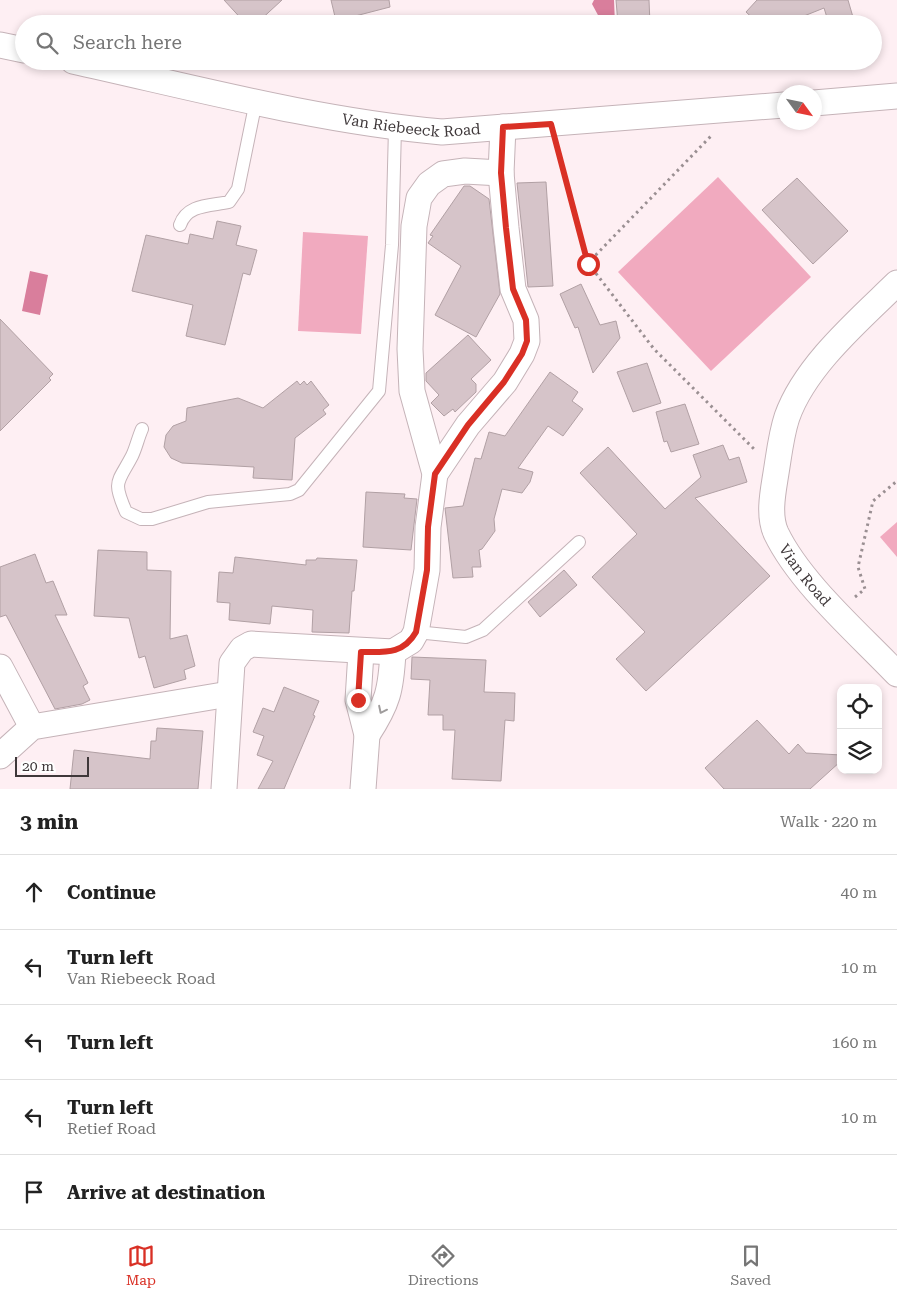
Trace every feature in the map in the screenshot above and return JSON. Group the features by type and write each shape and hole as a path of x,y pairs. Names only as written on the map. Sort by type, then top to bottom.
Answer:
{"street":[{"path":"0,45 15,48"},
{"name":"Van Riebeeck Road","path":"114,70 256,101 395,128 442,132 777,106"},
{"path":"822,102 897,96"},
{"path":"435,474 468,425 504,382 522,354 527,341 526,320 513,289 501,173 503,127"},
{"path":"224,789 232,663 242,649 251,644 361,652 393,652 411,641 416,632 427,570 428,527 435,474 412,391 410,349 414,226 419,198 429,184 443,174 465,171 501,173"},
{"name":"Vian Road","path":"897,283 826,355 802,387 787,416 771,501 775,531 792,561 897,674"},
{"path":"361,652 358,700 366,735 363,789"},
{"path":"366,735 381,714 389,696 393,652"},
{"path":"0,667 32,727"},
{"path":"0,756 32,727 229,694"}],"lane":[{"path":"180,225 183,215 190,209 229,202 238,189 256,101"},
{"path":"142,429 132,456 118,478 118,496 126,512 141,519 152,519 208,502 290,494 299,490 379,391 392,246 395,128"},
{"path":"416,632 466,637 483,630 579,542"}],"path":[{"path":"588,264 736,109"},
{"path":"551,124 588,264 654,349 738,435 778,458"},
{"path":"838,612 865,589 858,567 873,501 897,481"}],"shaded area":[{"path":"594,0 614,0 615,15 598,15 592,4"},
{"path":"718,177 811,277 711,371 618,272"},
{"path":"303,232 368,236 361,334 298,331"},
{"path":"30,271 48,275 40,315 22,311"},
{"path":"897,522 897,557 880,537"}],"building":[{"path":"224,0 282,0 266,15 238,15"},
{"path":"331,0 389,0 390,7 359,15 335,15"},
{"path":"616,0 649,0 650,15 617,15"},
{"path":"757,0 848,0 852,15 826,15 824,8 806,15 749,15 746,12"},
{"path":"797,178 848,231 813,264 762,210"},
{"path":"546,182 553,286 528,287 517,183"},
{"path":"464,186 470,186 489,199 500,294 476,337 435,315 461,266 428,243 433,236 430,235"},
{"path":"217,221 241,226 236,245 257,250 250,275 243,273 225,345 186,336 193,305 132,291 146,235 188,244 190,234 213,239"},
{"path":"581,284 600,325 616,321 620,338 593,373 578,327 575,328 560,294"},
{"path":"0,319 53,374 49,378 51,380 0,431"},
{"path":"468,335 491,360 471,379 476,384 476,392 455,412 453,409 444,416 431,403 439,395 426,381 426,373"},
{"path":"647,363 661,403 633,412 617,372"},
{"path":"550,372 578,392 572,401 583,409 563,436 548,426 518,468 533,472 530,482 522,493 502,489 494,519 495,531 482,549 479,550 481,567 472,567 473,577 453,578 445,508 463,506 475,458 481,459 489,432 505,436"},
{"path":"297,381 300,385 304,381 307,385 311,381 329,405 323,410 326,414 295,438 292,480 253,478 254,467 182,463 171,458 164,447 166,435 173,426 186,421 187,408 238,398 263,408"},
{"path":"685,404 699,444 671,452 667,441 664,442 656,412"},
{"path":"723,445 729,460 739,457 747,482 695,498 770,576 646,691 616,659 645,632 592,577 637,534 580,473 608,447 665,509 701,477 693,455"},
{"path":"366,492 405,494 404,498 417,499 411,550 363,547"},
{"path":"98,550 147,552 147,570 171,571 170,639 187,635 195,666 184,670 186,679 154,688 145,656 139,658 129,618 94,616"},
{"path":"35,554 46,583 53,581 67,615 55,615 88,683 83,686 90,700 82,704 55,709 6,615 0,617 0,567"},
{"path":"235,557 306,565 306,560 316,560 317,558 357,560 354,591 352,591 349,633 312,632 313,610 272,606 270,624 229,620 230,603 217,602 219,572 233,573"},
{"path":"564,570 577,585 540,617 528,602"},
{"path":"412,657 486,660 484,692 515,693 514,721 505,720 501,781 452,779 455,730 443,730 443,715 428,715 430,680 411,679"},
{"path":"284,687 319,701 313,715 315,716 284,789 258,789 273,761 257,755 264,736 253,732 263,708 274,712"},
{"path":"757,720 789,754 798,744 806,753 837,755 837,765 810,789 724,789 705,768"},
{"path":"157,728 203,731 198,789 70,789 74,750 150,759 151,741 156,741"}],"route":[{"path":"358,700 361,652 393,652 403,648 411,641 416,632 427,570 428,527 435,474 468,425 504,382 522,354 527,341 528,329 526,320 513,289 512,266 506,228 501,173 503,127 551,124 588,264"}]}
